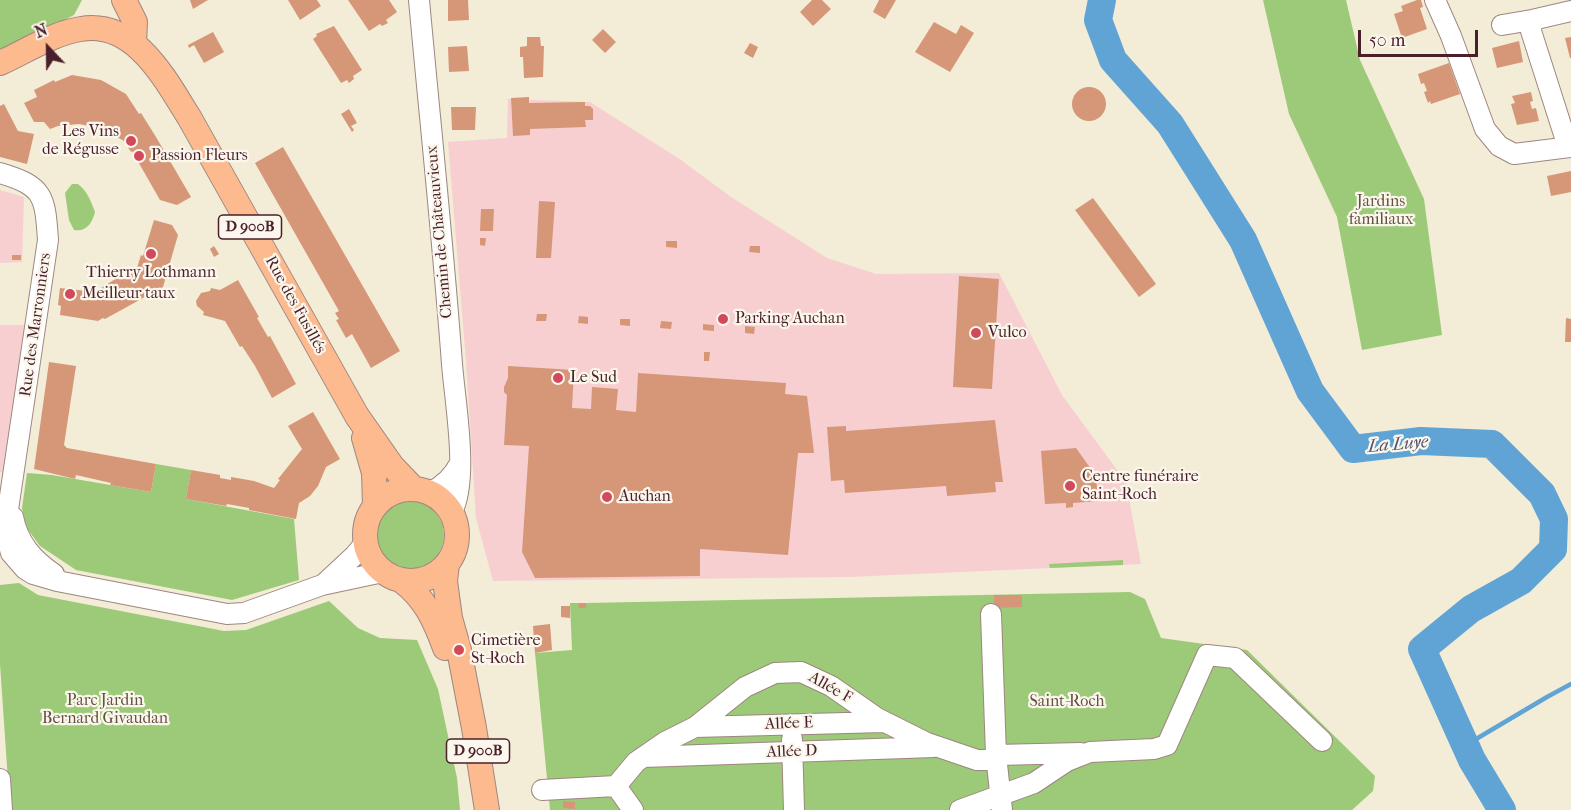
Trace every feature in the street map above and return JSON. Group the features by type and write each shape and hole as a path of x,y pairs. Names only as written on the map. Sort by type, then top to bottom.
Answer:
{"main road":[{"path":"124,0 135,22 134,44"},
{"name":"Rue des Fusillés","path":"0,63 79,29 102,29 115,33 134,44 157,68 189,117 357,416 392,466 422,490"},
{"name":"Rue des Fusillés","path":"357,416 374,473 375,506"},
{"path":"422,490 446,504 452,512 458,535 456,547 447,564 427,579 414,582 392,576 371,559 365,543 365,530 368,517 375,506 392,492 422,490"},
{"name":"D 900B","path":"447,564 445,581 450,618 459,650 487,810"},
{"name":"D 900B","path":"392,576 419,596 429,610 466,693"}],"street":[{"name":"Chemin de Châteauvieux","path":"419,0 445,266 460,463 459,492 452,512"},
{"path":"1435,0 1451,36 1485,129 1499,146 1514,154 1569,147 1531,31 1532,20"},
{"path":"1502,25 1571,11"},
{"name":"Rue des Marronniers","path":"0,173 23,180 37,189 44,206 48,240 8,490 15,525 12,553 37,561 70,583 227,614 244,613 322,585 392,576"},
{"path":"422,490 438,489 454,475 460,463"},
{"name":"Rue des Marronniers","path":"322,585 342,568 365,543"},
{"path":"991,614 997,758 1002,802"},
{"name":"Allée F","path":"616,786 636,762 665,742 695,727 745,687 774,673 801,672 831,686 884,722 940,747 977,760 1154,749 1167,746 1207,655 1235,658 1322,741"},
{"name":"Allée E","path":"695,727 884,722"},
{"path":"791,724 794,810"},
{"name":"Allée D","path":"644,757 940,747"},
{"path":"960,810 1002,802 1067,761 1090,752"},
{"path":"0,779 2,810"},
{"path":"542,790 616,786 633,810"}],"shaded area":[{"path":"508,99 590,102 681,160 731,197 827,258 876,274 999,273 1062,395 1126,482 1141,564 849,577 493,581 476,518 448,142 507,138"},
{"path":"0,190 24,197 22,262 0,263"},
{"path":"0,325 26,325 3,473 0,472"}],"green space":[{"path":"0,0 82,0 74,15 0,53"},
{"name":"Jardins familiaux","path":"1263,0 1346,0 1360,60 1424,199 1442,335 1362,350 1337,217 1289,114"},
{"path":"72,184 78,184 84,190 95,212 90,223 82,230 74,230 69,220 65,193"},
{"path":"156,464 191,470 186,499 294,519 299,580 232,600 76,570 40,546 26,527 22,508 27,473 52,475 151,492"},
{"path":"403,501 417,501 429,506 439,516 444,535 439,554 429,564 417,569 403,569 391,564 381,554 376,542 376,528 381,516 391,506"},
{"path":"1123,560 1123,565 1050,568 1049,564"},
{"name":"Parc Jardin Bernard Givaudan","path":"19,583 38,595 224,631 246,630 329,601 358,628 380,638 417,640 438,689 457,778 460,810 10,810 0,664 0,585"},
{"name":"Saint-Roch","path":"1130,592 1145,599 1161,638 1247,650 1375,776 1373,791 1352,810 550,810 535,653 572,650 570,603 579,603 579,608 586,608 586,603"}],"building":[{"path":"190,0 208,0 193,9"},
{"path":"288,0 317,0 321,6 300,20"},
{"path":"348,0 389,0 397,12 386,20 388,23 382,26 380,24 369,31"},
{"path":"448,0 468,0 469,20 448,21"},
{"path":"812,0 822,0 831,9 813,26 800,12"},
{"path":"879,0 896,0 885,19 873,12"},
{"path":"1421,0 1423,7 1420,8 1427,29 1402,38 1394,14 1403,11 1401,6"},
{"path":"934,22 956,34 961,25 974,33 950,72 915,52"},
{"path":"334,26 362,70 353,76 354,79 349,83 347,80 341,83 313,39 317,36 316,34"},
{"path":"603,29 616,42 605,53 592,40"},
{"path":"213,32 224,52 204,63 194,45 189,48 188,45"},
{"path":"527,37 540,37 541,46 544,46 543,77 524,78 520,47 527,46"},
{"path":"1571,37 1571,58 1570,58 1565,38"},
{"path":"1519,41 1523,62 1497,68 1492,48"},
{"path":"750,43 758,47 753,58 744,53"},
{"path":"467,46 469,71 449,72 448,47"},
{"path":"1449,63 1460,94 1428,103 1424,92 1427,91 1424,83 1421,84 1418,74"},
{"path":"72,75 101,80 126,94 139,114 141,113 191,197 177,205 160,200 132,151 124,141 108,132 79,124 50,129 44,122 34,122 24,103 37,97 34,90 54,80 55,82"},
{"path":"1089,87 1101,92 1106,104 1101,116 1089,121 1077,116 1072,104 1077,92"},
{"path":"1531,92 1533,101 1530,102 1532,109 1536,108 1539,121 1517,125 1511,104 1515,103 1512,96"},
{"path":"529,97 529,103 585,102 585,106 593,109 593,120 585,120 586,127 530,129 530,135 513,136 511,98"},
{"path":"4,104 18,131 34,134 27,164 0,157 0,106"},
{"path":"451,107 476,107 475,130 452,130"},
{"path":"349,109 357,123 351,126 354,130 352,132 341,114"},
{"path":"283,147 400,351 371,368 352,334 346,338 336,320 339,319 335,313 339,311 255,163"},
{"path":"1571,171 1571,192 1551,196 1547,176"},
{"path":"1093,198 1156,284 1139,297 1075,210"},
{"path":"539,201 555,202 551,258 536,258"},
{"path":"481,209 494,209 493,231 480,231"},
{"path":"154,220 172,225 178,235 163,287 98,321 60,315 61,306 58,305 60,288 95,292 120,276 121,279 136,271"},
{"path":"480,238 486,238 485,246 480,245"},
{"path":"666,241 677,241 677,248 666,247"},
{"path":"214,246 219,254 214,257 210,249"},
{"path":"750,246 760,246 760,253 749,252"},
{"path":"12,255 21,255 21,260 12,260"},
{"name":"Vulco","path":"959,276 999,279 992,389 953,387"},
{"path":"238,280 259,317 257,318 268,337 270,336 296,384 272,398 255,366 242,346 240,347 225,321 203,315 204,312 197,306 196,301 201,293 210,291 211,288 220,290"},
{"path":"537,314 547,314 546,321 536,321"},
{"path":"579,316 588,317 588,324 578,323"},
{"path":"1566,318 1571,319 1571,342 1565,342"},
{"path":"620,319 630,319 630,326 620,325"},
{"path":"661,321 672,322 671,329 660,328"},
{"path":"703,324 714,325 714,331 703,330"},
{"path":"745,326 755,327 754,334 745,333"},
{"path":"704,352 710,352 709,361 704,361"},
{"path":"49,362 76,366 64,445 67,448 156,464 151,492 110,485 111,483 76,475 75,479 34,469"},
{"name":"Auchan","path":"508,366 574,370 572,408 591,409 592,387 618,389 616,410 636,412 638,373 786,383 785,394 807,396 814,453 798,453 788,555 700,549 700,576 535,578 522,552 529,446 504,445 507,395 504,387 508,378"},
{"path":"313,412 340,459 326,467 318,486 310,496 299,503 296,519 227,504 226,506 186,499 191,470 220,475 220,478 231,480 231,477 254,481 274,488 280,480 278,479 302,449 288,426"},
{"path":"995,420 1003,482 995,482 996,492 947,496 946,486 845,493 844,480 831,481 827,427 846,426 846,431"},
{"name":"Centre funéraire Saint-Roch","path":"1076,448 1096,476 1098,501 1073,503 1073,507 1066,508 1066,503 1045,504 1041,451"},
{"path":"994,595 1022,595 1022,607 994,608"},
{"path":"579,603 586,603 586,608 578,608"},
{"path":"561,606 570,606 570,618 561,617"},
{"path":"550,624 552,650 535,653 533,626"},
{"path":"563,801 575,802 575,809 563,808"}],"waterway":[{"name":"La Luye","path":"1102,0 1098,20 1113,60 1170,124 1243,240 1310,391 1353,449 1421,441 1492,444 1542,494 1554,519 1553,549 1521,581 1471,609 1422,649 1472,760 1502,810"},
{"path":"1466,745 1571,684"}],"place":[{"name":"Les Vins de Régusse","path":"131,141"},
{"name":"Passion Fleurs","path":"139,156"},
{"name":"Thierry Lothmann","path":"151,254"},
{"name":"Meilleur taux","path":"70,294"},
{"name":"Parking Auchan","path":"723,319"},
{"name":"Vulco","path":"976,333"},
{"name":"Le Sud","path":"558,378"},
{"name":"Centre funéraire Saint-Roch","path":"1070,486"},
{"name":"Auchan","path":"607,497"},
{"name":"Cimetière St-Roch","path":"459,650"}]}
